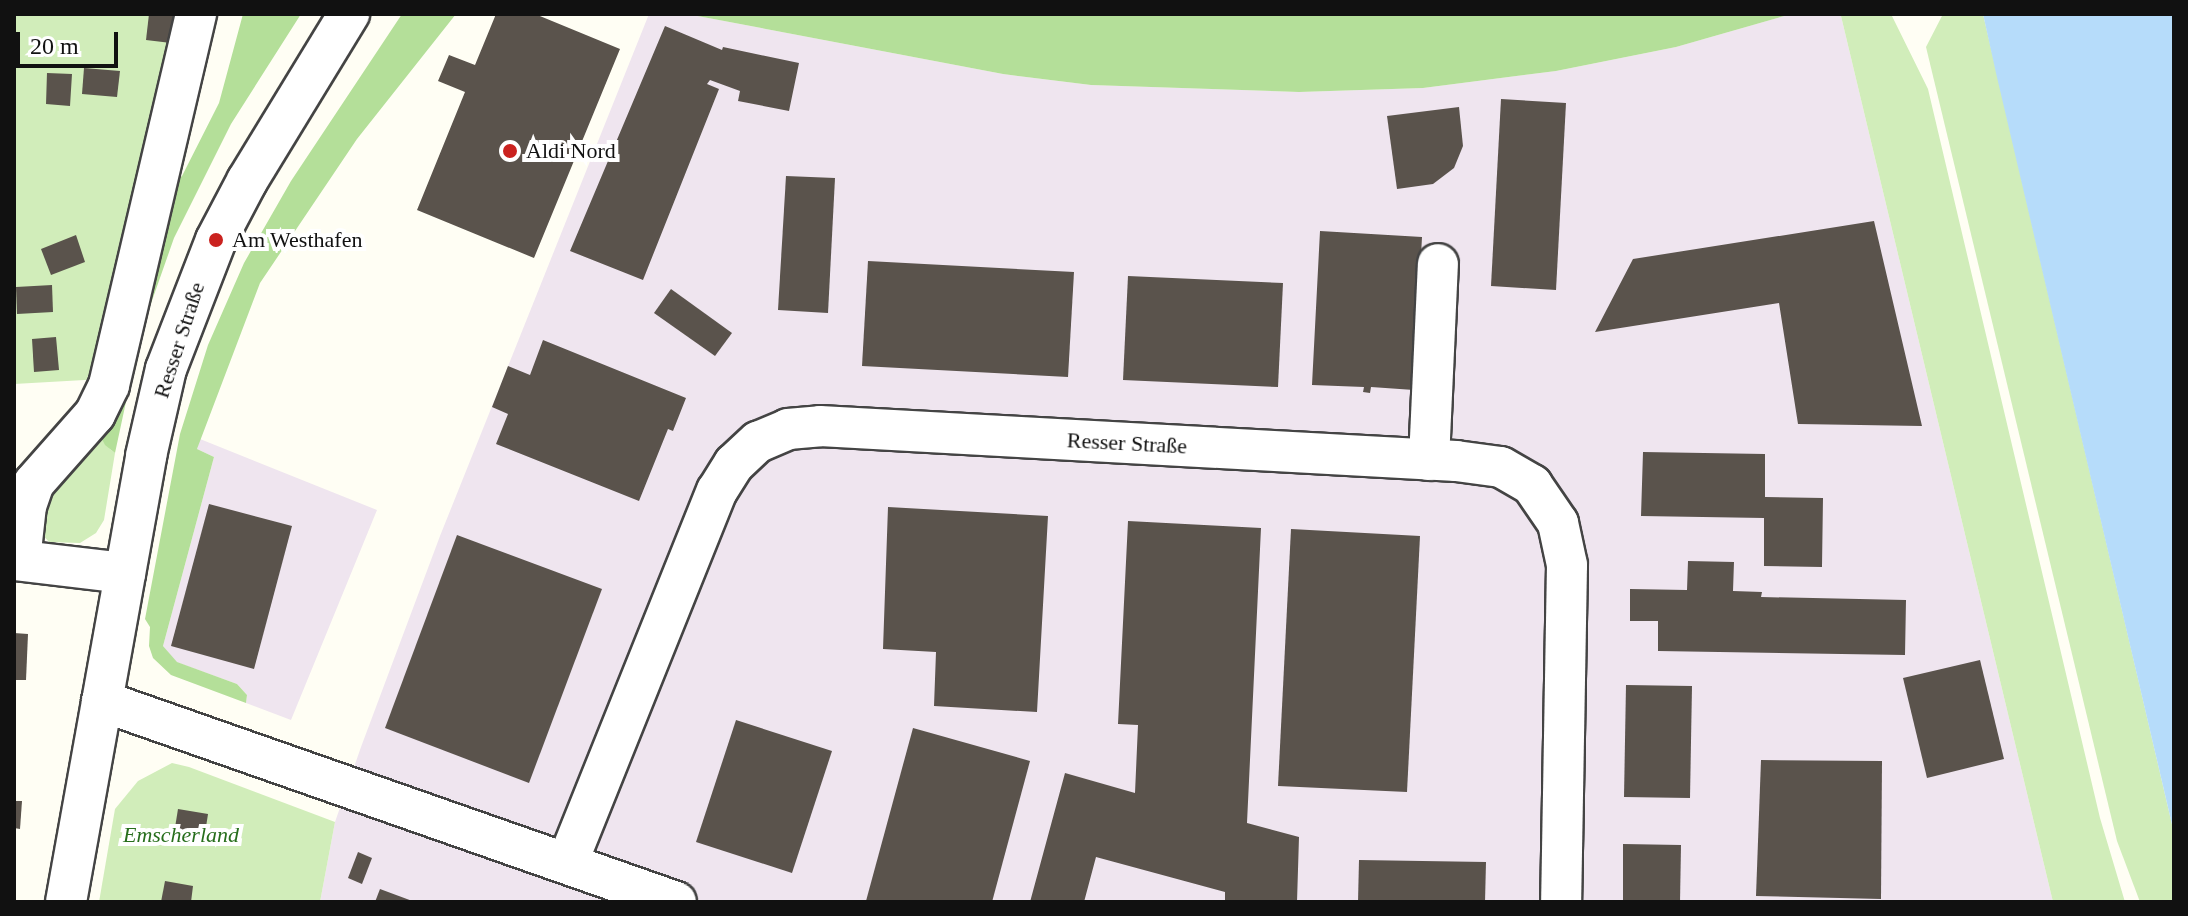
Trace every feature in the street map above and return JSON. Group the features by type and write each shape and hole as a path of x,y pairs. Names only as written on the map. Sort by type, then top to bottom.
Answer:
{"street":[{"path":"125,573 17,560 26,506 34,483 95,414 109,385 196,14"},
{"name":"Resser Straße","path":"66,902 125,573 166,369 195,286 247,181 349,14"},
{"path":"1429,460 1438,264"},
{"name":"Resser Straße","path":"568,861 717,491 734,464 758,442 788,429 820,426 1429,460 1501,467 1532,485 1558,523 1567,565 1561,902"},
{"path":"102,701 568,861 676,902"}],"shaded area":[{"path":"649,14 687,14 1003,74 1091,85 1299,92 1423,88 1556,71 1676,47 1791,14 1841,16 2053,902 320,902 335,822 361,747 440,536"},
{"path":"200,439 377,510 291,720 246,703 247,695 237,684 176,662 163,646 214,457 197,449"}],"green space":[{"path":"14,14 185,14 102,379 14,384"},
{"path":"243,14 301,14 231,124 174,238 141,332 115,453 105,445 98,431 170,185 182,176 219,103"},
{"path":"402,14 456,14 357,139 260,283 197,449 214,457 163,646 177,662 237,684 247,695 246,703 171,675 153,658 149,646 150,627 145,619 180,434 208,345 244,263 291,181"},
{"path":"687,14 1791,14 1676,47 1556,71 1423,88 1299,92 1091,85 1003,74"},
{"path":"1891,14 1928,89 2100,818 2125,902 2053,902 1841,16"},
{"path":"1943,14 1983,14 2174,833 2174,902 2140,902 2117,841 1926,47"},
{"path":"98,420 110,449 115,453 104,520 96,533 80,543 49,542 40,532 45,480"},
{"name":"Emscherland","path":"172,763 335,822 320,902 99,902 115,809 138,781"}],"water":[{"path":"1983,14 2174,14 2174,833 1996,73"}],"building":[{"path":"149,14 175,14 171,43 146,40"},
{"name":"Aldi Nord","path":"496,14 535,14 620,49 534,258 417,210 465,92 438,81 449,55 475,65"},
{"path":"665,26 722,50 723,47 799,63 789,111 738,101 740,91 710,80 707,84 719,89 643,280 570,251"},
{"path":"84,68 120,71 117,97 82,94"},
{"path":"47,73 72,74 70,106 46,104"},
{"path":"1501,99 1566,103 1556,290 1491,286"},
{"path":"1459,107 1463,146 1454,168 1433,184 1397,189 1387,116"},
{"path":"786,176 835,178 828,313 778,310"},
{"path":"1874,221 1922,426 1798,424 1779,303 1595,332 1633,259"},
{"path":"1320,231 1422,237 1414,390 1371,387 1370,393 1363,392 1364,387 1312,385"},
{"path":"76,235 85,262 51,275 41,249"},
{"path":"868,261 1074,272 1068,377 862,366"},
{"path":"1128,276 1283,283 1278,387 1123,380"},
{"path":"52,285 53,312 17,314 16,287"},
{"path":"671,289 732,333 715,356 654,313"},
{"path":"56,337 59,370 34,372 32,339"},
{"path":"543,340 686,398 673,431 668,429 639,501 496,444 508,414 492,407 508,366 530,375"},
{"path":"1643,452 1765,454 1765,497 1823,498 1822,567 1764,566 1764,518 1641,516"},
{"path":"209,504 292,526 254,669 171,646"},
{"path":"888,507 1048,516 1037,712 934,706 936,652 883,649"},
{"path":"1128,521 1261,528 1247,823 1299,837 1297,902 1225,902 1225,892 1096,857 1084,902 1030,902 1065,773 1135,793 1138,725 1118,724"},
{"path":"1291,529 1420,536 1407,792 1278,786"},
{"path":"457,535 602,589 529,783 385,728"},
{"path":"1688,561 1734,562 1733,591 1762,592 1761,597 1906,600 1905,655 1658,651 1658,621 1630,621 1630,589 1687,590"},
{"path":"14,633 28,634 26,680 14,680"},
{"path":"1980,660 2004,759 1927,778 1903,678"},
{"path":"1626,685 1692,686 1690,798 1624,797"},
{"path":"736,720 832,751 792,873 696,842"},
{"path":"913,728 1030,761 992,902 866,901"},
{"path":"1761,760 1882,761 1881,899 1756,896"},
{"path":"14,801 22,801 20,829 14,828"},
{"path":"178,809 208,814 203,846 173,840"},
{"path":"1623,844 1681,845 1680,902 1623,902"},
{"path":"358,852 372,858 362,884 348,878"},
{"path":"1359,860 1486,862 1485,902 1358,902"},
{"path":"165,881 193,886 191,902 161,902"},
{"path":"380,889 415,902 375,902"}],"place":[{"name":"Aldi Nord","path":"510,151"},
{"name":"Am Westhafen","path":"216,240"}]}
